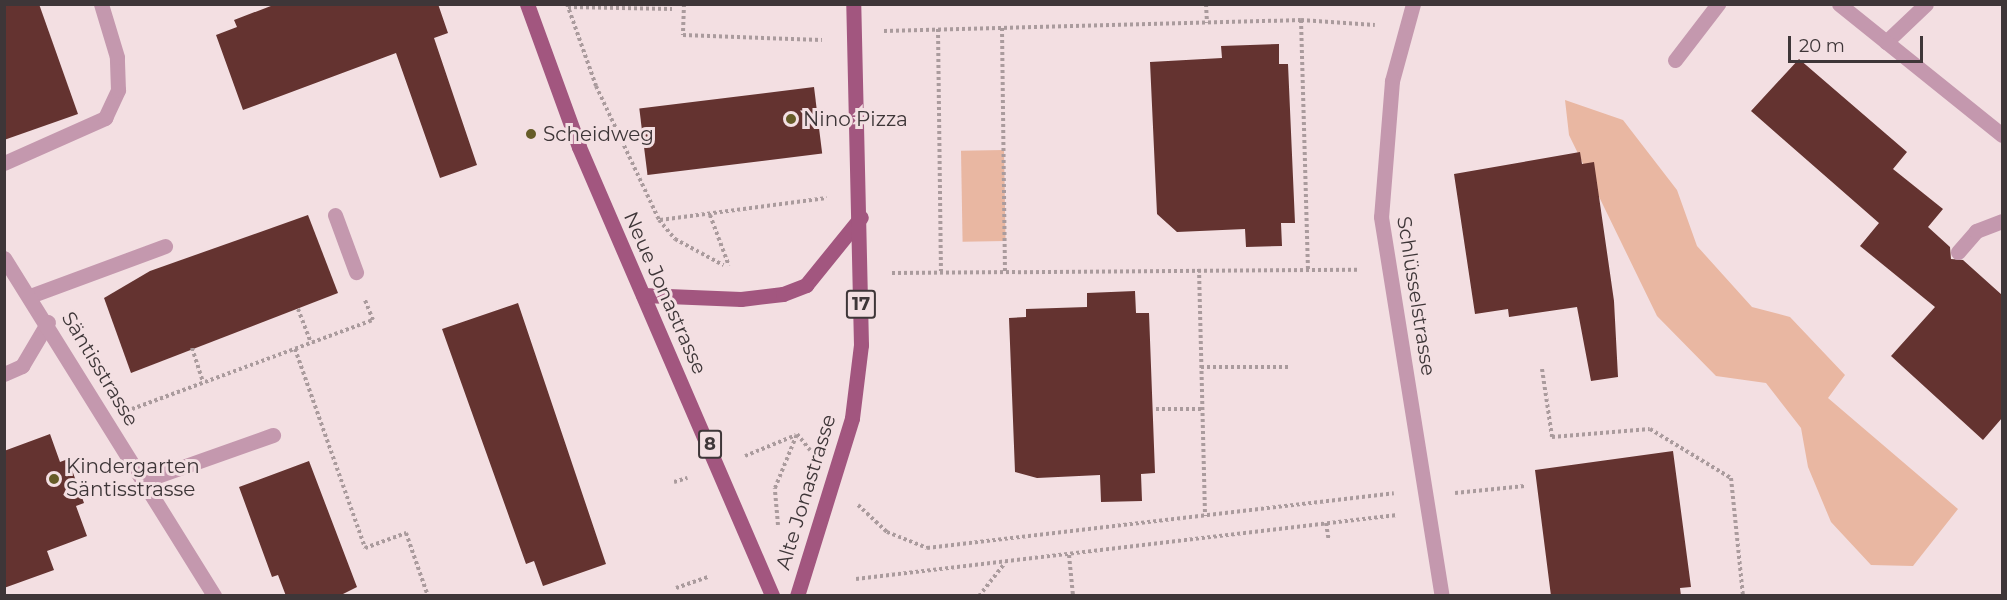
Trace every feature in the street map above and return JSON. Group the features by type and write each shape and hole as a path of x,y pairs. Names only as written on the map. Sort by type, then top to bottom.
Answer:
{"main road":[{"name":"Neue Jonastrasse","path":"527,4 579,147 720,466 772,596"},
{"name":"Alte Jonastrasse","path":"797,596 852,418 861,345 861,217 853,4"},
{"path":"643,295 741,299 783,294 806,285 861,217"}],"street":[{"path":"4,163 105,118 118,90 118,68 101,4"},
{"name":"Schlüsselstrasse","path":"1413,4 1392,81 1381,217 1392,267 1442,596"},
{"path":"1675,60 1718,4"},
{"path":"1839,4 2002,135"},
{"path":"1886,42 1926,4"},
{"path":"335,214 356,272"},
{"path":"1958,252 1976,231 2002,221"},
{"path":"30,296 165,246"},
{"name":"Säntisstrasse","path":"4,258 48,322 214,596"},
{"path":"4,374 22,366 48,322"},
{"path":"143,481 273,435"}],"path":[{"path":"684,4 683,35 825,40"},
{"path":"1206,4 1207,23"},
{"path":"672,9 567,6 605,105 659,220 675,239 731,270 710,215"},
{"path":"1301,20 1308,272"},
{"path":"884,31 1301,20 1406,27"},
{"path":"1002,28 1005,271"},
{"path":"938,29 941,272"},
{"path":"659,220 828,198"},
{"path":"892,273 1199,269 1308,272 1392,267"},
{"path":"1199,269 1205,516"},
{"path":"120,414 203,381 373,320 363,295"},
{"path":"298,309 311,343"},
{"path":"192,348 203,381"},
{"path":"295,349 365,548 406,533 428,596"},
{"path":"1201,368 1289,367"},
{"path":"1542,369 1552,437 1650,429 1731,478 1743,596"},
{"path":"1156,409 1203,409"},
{"path":"720,466 796,434 775,488 779,536"},
{"path":"875,522 927,548 1398,493 1426,496 1525,486"},
{"path":"856,579 1401,515"},
{"path":"1326,524 1329,541"},
{"path":"1069,555 1073,596"},
{"path":"979,596 1005,562"},
{"path":"676,588 708,577"}],"shaded area":[{"path":"1565,100 1623,120 1677,190 1697,246 1752,307 1790,317 1845,375 1828,398 1958,509 1913,566 1871,565 1831,522 1808,467 1801,428 1766,383 1716,376 1657,316 1569,135"},
{"path":"1004,150 1006,241 963,242 961,151"}],"building":[{"path":"4,4 39,4 78,114 4,140"},
{"path":"276,4 438,4 448,33 434,38 477,165 440,178 396,53 243,110 216,35 237,27 234,20"},
{"path":"1279,44 1279,64 1288,64 1295,223 1281,223 1282,246 1246,247 1245,229 1177,232 1157,214 1150,62 1222,58 1221,46"},
{"path":"1799,59 1907,152 1893,169 1943,209 1928,227 1950,247 1951,259 1963,260 2002,295 2002,418 1983,440 1891,356 1935,307 1860,246 1879,223 1751,111"},
{"path":"814,87 822,154 647,175 639,108"},
{"path":"1580,152 1582,164 1594,162 1614,301 1618,377 1591,381 1577,307 1509,317 1508,309 1475,314 1454,174"},
{"path":"308,215 338,293 131,373 104,298 150,271"},
{"path":"1135,291 1136,313 1149,313 1155,473 1141,474 1142,501 1101,502 1100,475 1037,478 1015,472 1009,318 1026,317 1026,309 1087,307 1087,293"},
{"path":"518,303 606,564 543,586 534,561 526,564 442,329"},
{"path":"50,434 60,462 68,459 84,503 76,506 87,536 47,551 54,570 4,588 4,451"},
{"path":"1673,451 1691,587 1680,588 1681,596 1551,596 1535,470"},
{"path":"309,461 357,587 339,596 286,596 278,575 272,577 239,487"}],"place":[{"name":"Nino Pizza","path":"791,119"},
{"name":"Scheidweg","path":"531,134"},
{"name":"Kindergarten Säntisstrasse","path":"54,479"}]}
